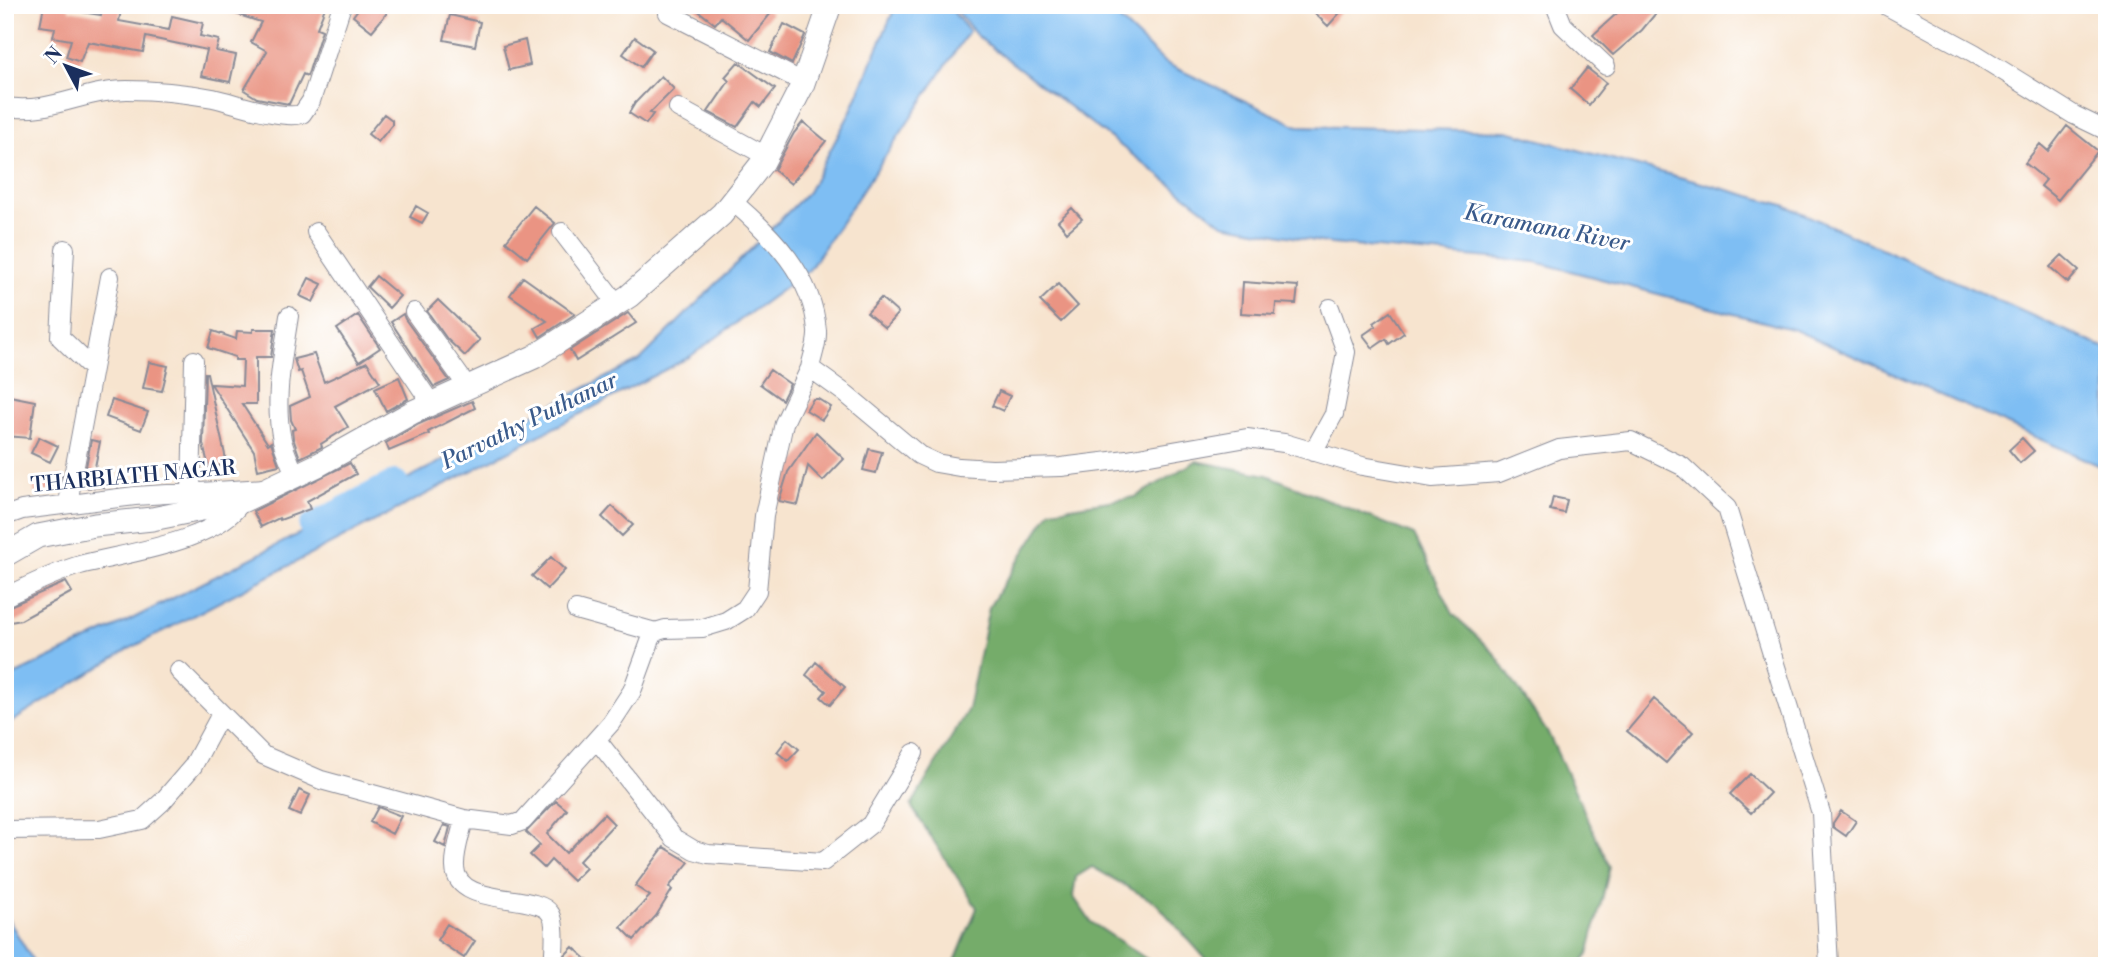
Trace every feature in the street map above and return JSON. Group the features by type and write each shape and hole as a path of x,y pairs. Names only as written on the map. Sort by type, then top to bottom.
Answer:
{"street":[{"path":"5,107 23,110 42,108 106,91 127,90 210,98 287,116 302,114 308,109 342,5"},
{"path":"5,555 38,536 95,525 152,519 242,501 431,403 534,357 629,296 722,214 766,156 803,82 830,5"},
{"path":"1555,5 1563,25 1606,66"},
{"path":"1885,5 1975,53 2074,115 2107,131"},
{"path":"668,13 803,82"},
{"path":"678,108 766,156"},
{"path":"576,610 655,632 665,629 703,628 726,621 745,608 757,591 764,516 784,423 810,368 817,334 813,305 803,282 784,252 761,225 733,201"},
{"path":"316,232 431,403"},
{"path":"562,232 617,304"},
{"path":"65,248 60,337 93,369"},
{"path":"68,503 110,277"},
{"path":"1313,452 1335,414 1346,352 1330,308"},
{"path":"414,312 467,386"},
{"path":"289,316 280,375 279,406 282,440 295,475"},
{"path":"191,492 194,360"},
{"path":"810,368 846,394 919,455 936,463 959,467 1061,467 1127,459 1247,438 1284,443 1362,466 1432,478 1499,473 1559,449 1631,441 1682,466 1727,508 1821,813 1829,966"},
{"name":"THARBIATH NAGAR","path":"5,516 22,510 68,503 267,488"},
{"path":"5,597 51,574 173,543 213,527 235,513 242,501"},
{"path":"179,671 263,755 321,780 464,819 512,825 523,821 597,740 632,691 655,632"},
{"path":"5,830 99,829 142,820 194,766 221,714"},
{"path":"597,740 674,838 694,850 708,854 823,862 871,824 914,753"},
{"path":"464,819 454,868 459,880 470,889 544,907 551,913 554,923 553,966"}],"green space":[{"path":"1196,461 1267,475 1414,535 1453,614 1494,653 1549,735 1610,867 1588,955 1579,966 1212,966 1156,903 1092,867 1076,877 1073,896 1091,922 1157,966 953,966 977,908 911,806 968,709 989,607 1051,510 1135,497"}],"water":[{"path":"896,5 948,5 969,31 809,270 688,358 129,649 5,726 5,676 14,675 128,621 640,360 808,192 850,113"},
{"name":"Karamana River","path":"952,5 1104,5 1165,63 1298,126 1507,131 1784,205 2107,349 2107,469 1795,330 1536,262 1331,244 1223,224 977,36"},
{"path":"5,914 36,966 5,966"}],"building":[{"path":"44,5 101,15 103,5 122,5 119,21 169,30 172,16 203,23 200,36 219,40 216,51 236,55 230,82 201,76 207,50 146,37 143,52 88,42 80,62 66,57 71,40 53,37 55,28 40,26"},
{"path":"218,5 326,5 317,28 322,30 309,71 307,76 303,74 289,104 257,98 244,90 267,51 251,42 261,22 217,8"},
{"path":"361,5 377,5 387,13 372,31 353,16"},
{"path":"691,5 762,5 771,13 749,40 721,17 715,24"},
{"path":"1306,5 1347,5 1328,26"},
{"path":"1626,5 1647,5 1656,13 1642,30 1613,55 1593,35"},
{"path":"450,15 480,22 475,46 444,40"},
{"path":"784,24 805,35 792,64 770,52"},
{"path":"635,37 653,50 641,67 623,54"},
{"path":"525,40 530,65 509,70 503,46"},
{"path":"738,62 775,89 761,107 755,102 737,127 708,112 729,81 725,77"},
{"path":"1587,68 1606,83 1589,105 1570,89"},
{"path":"661,76 674,89 650,113 653,114 646,124 629,113"},
{"path":"384,114 392,120 392,125 378,142 368,134"},
{"path":"803,122 826,141 791,184 774,170"},
{"path":"2067,126 2098,151 2058,200 2041,186 2046,180 2025,163 2040,144 2048,151"},
{"path":"416,206 428,213 422,223 410,217"},
{"path":"534,206 555,223 527,258 506,241"},
{"path":"1072,208 1082,219 1067,232 1058,221"},
{"path":"2062,255 2079,270 2068,283 2050,267"},
{"path":"376,276 400,296 389,308 367,287"},
{"path":"523,277 575,314 540,337 535,328 547,321 510,295"},
{"path":"309,278 322,284 313,302 300,296"},
{"path":"1243,282 1298,286 1296,304 1276,303 1275,315 1241,313"},
{"path":"1058,284 1078,306 1061,322 1040,301"},
{"path":"881,298 898,313 885,328 867,313"},
{"path":"438,300 480,340 465,356 447,339 427,311"},
{"path":"1390,312 1404,333 1389,344 1386,339 1373,348 1363,335"},
{"path":"628,313 636,323 576,361 570,350"},
{"path":"403,314 449,380 434,387 391,322"},
{"path":"358,315 380,348 359,362 337,329"},
{"path":"253,329 275,329 271,357 256,357 256,404 242,404 268,444 271,442 279,465 258,470 254,451 211,384 242,386 243,360 235,360 235,357 208,348 213,331 236,339 237,331 253,332"},
{"path":"314,354 324,382 367,362 380,382 335,406 348,427 321,444 322,447 300,458 293,438 292,430 295,429 290,406 310,397 294,359"},
{"path":"149,362 168,366 162,391 143,388"},
{"path":"770,370 790,384 782,400 760,384"},
{"path":"205,373 227,464 209,468 203,444"},
{"path":"399,377 408,399 386,411 375,388"},
{"path":"999,391 1010,396 1003,411 992,406"},
{"path":"5,395 35,401 30,438 5,436"},
{"path":"813,399 831,407 822,420 806,410"},
{"path":"112,400 148,412 141,430 106,417"},
{"path":"472,401 475,408 428,432 429,434 389,451 386,443 419,424"},
{"path":"816,432 844,459 823,481 808,466 798,505 779,501 788,472"},
{"path":"39,437 58,446 50,462 31,453"},
{"path":"2022,438 2034,451 2020,463 2009,450"},
{"path":"91,440 100,442 94,472 108,471 109,478 103,480 103,487 82,488"},
{"path":"869,449 882,452 876,473 863,470"},
{"path":"350,463 356,474 307,501 310,509 280,520 279,518 261,527 253,511"},
{"path":"62,475 59,489 35,494 33,481"},
{"path":"1553,497 1567,500 1564,513 1550,510"},
{"path":"612,506 633,525 622,536 602,517"},
{"path":"551,557 565,570 547,589 532,576"},
{"path":"66,582 72,592 21,620 5,623 5,608"},
{"path":"816,662 845,687 830,705 821,697 826,691 806,675"},
{"path":"1654,699 1693,732 1666,763 1627,731"},
{"path":"787,739 799,749 788,761 777,752"},
{"path":"1750,774 1770,793 1751,813 1730,794"},
{"path":"299,790 310,795 300,816 289,811"},
{"path":"556,801 567,810 547,834 566,853 604,814 614,824 579,861 586,868 573,881 551,860 544,868 530,855 540,845 526,832"},
{"path":"378,807 401,816 392,834 370,822"},
{"path":"1841,811 1856,821 1846,836 1833,827"},
{"path":"444,825 450,827 445,847 435,842"},
{"path":"664,847 689,862 669,887 672,890 656,916 634,940 621,927 650,896 635,886"},
{"path":"447,924 475,941 464,958 437,940"},
{"path":"573,947 594,966 568,966 565,963 565,955"}],"waterway":[{"name":"Parvathy Puthanar","path":"313,527 395,484"}]}
